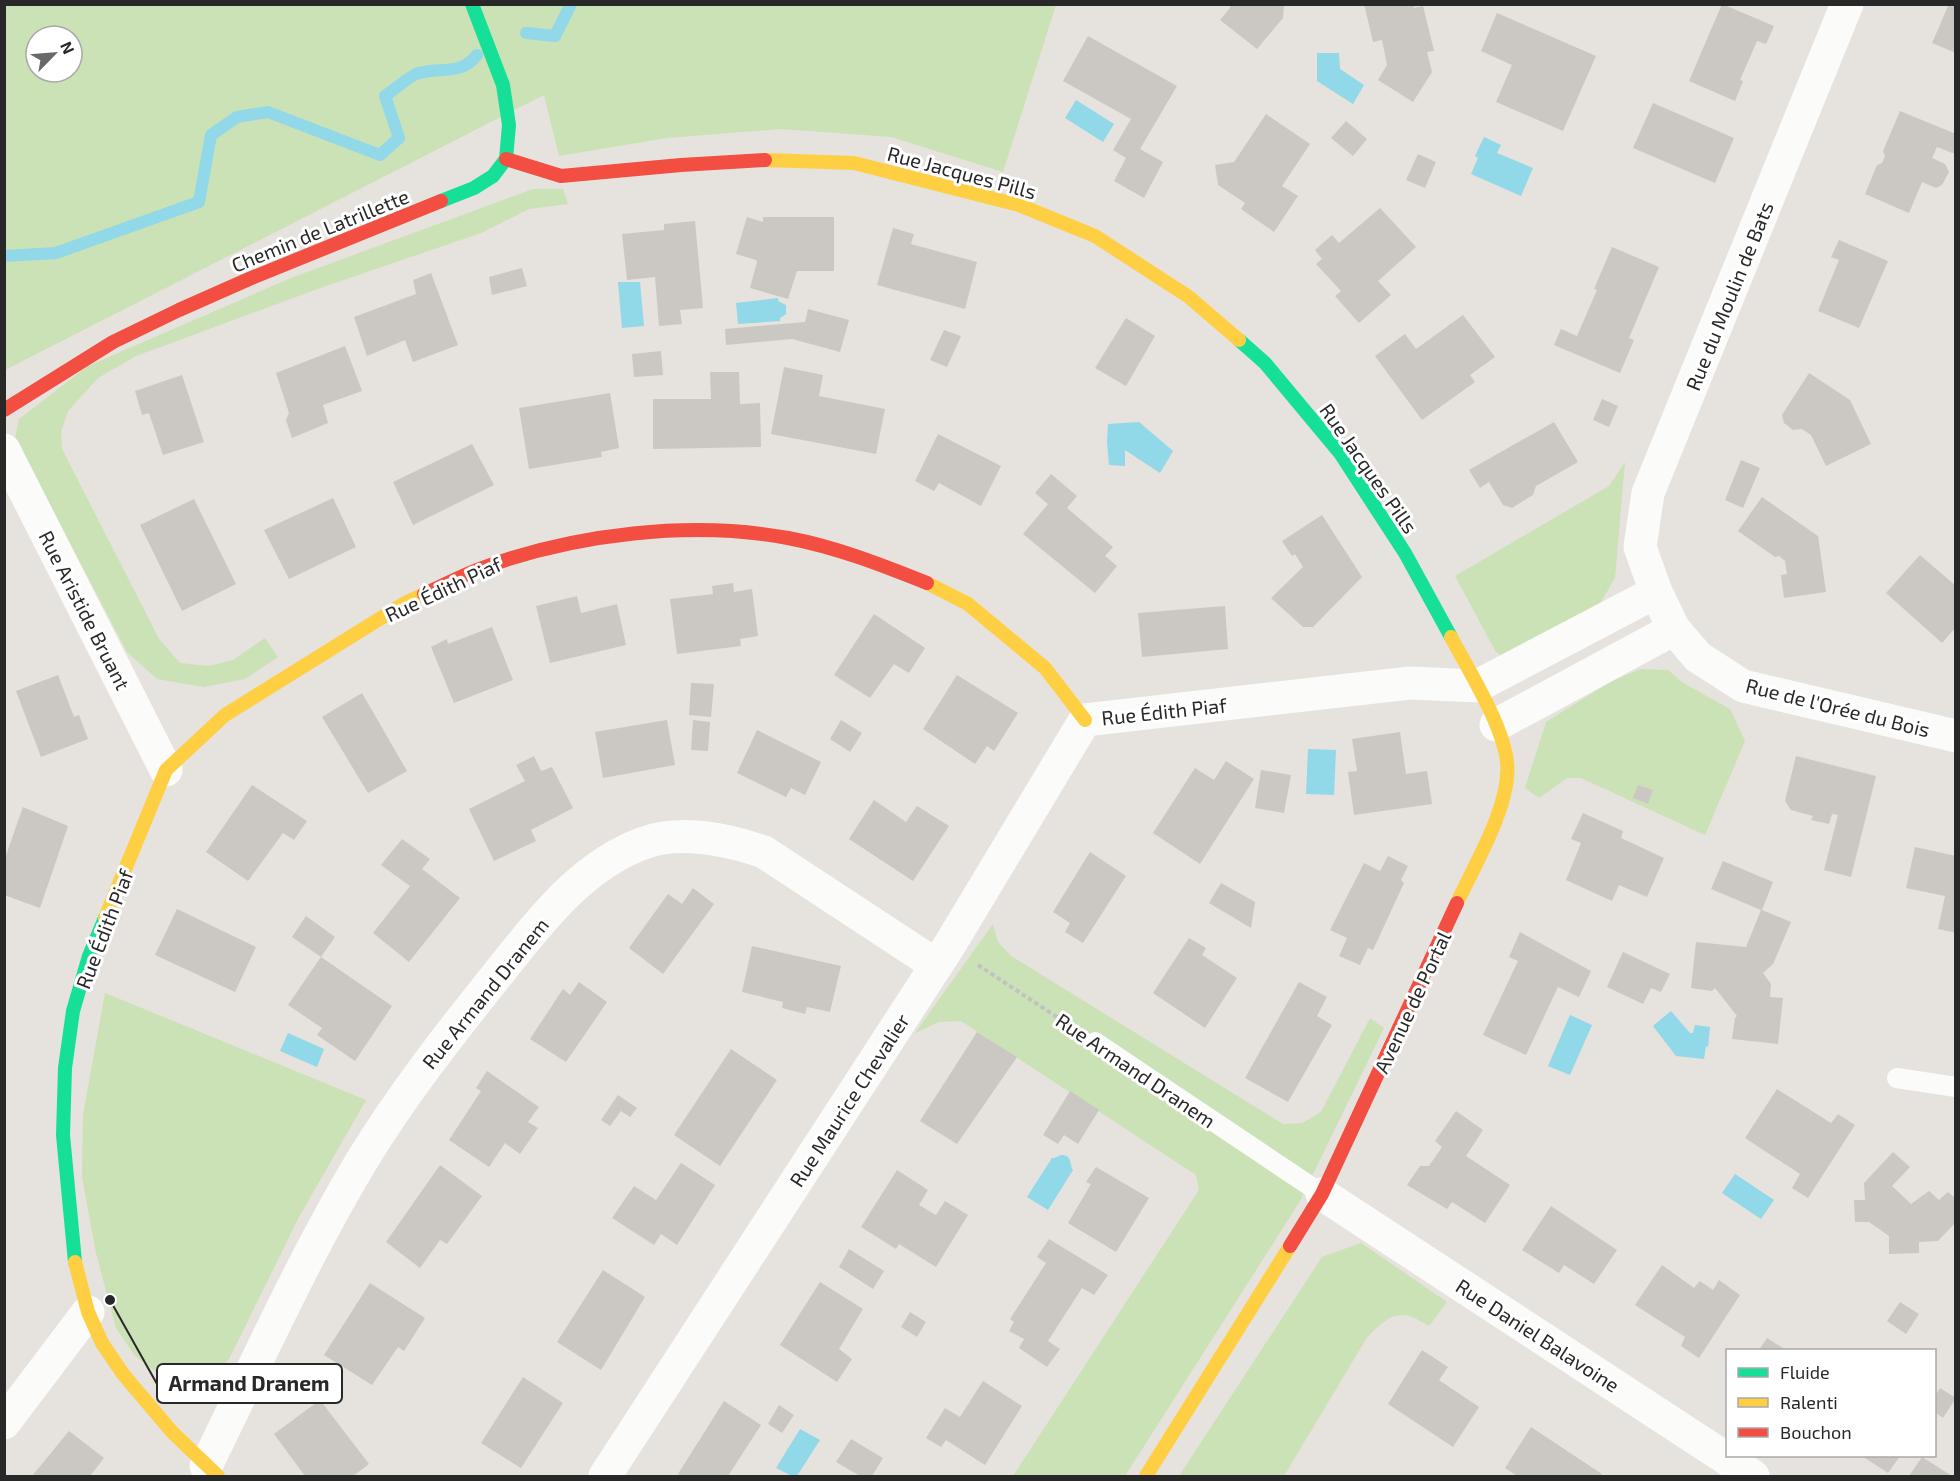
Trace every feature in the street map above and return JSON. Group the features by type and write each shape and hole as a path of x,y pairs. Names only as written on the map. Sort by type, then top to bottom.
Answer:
{"street":[{"path":"472,4 502,85 509,125 506,159"},
{"name":"Rue du Moulin de Bats","path":"1656,592 1640,547 1648,494 1847,4"},
{"name":"Chemin de Latrillette","path":"4,410 113,342 249,279 474,188 493,176 506,159"},
{"name":"Rue Jacques Pills","path":"506,159 561,176 681,165 771,160 854,164 1018,205 1095,236 1189,297 1265,363 1340,453 1405,553 1477,686"},
{"name":"Rue Aristide Bruant","path":"4,450 166,770"},
{"name":"Rue Édith Piaf","path":"212,1471 172,1432 123,1374 102,1343 88,1312 74,1259 63,1135 64,1068 73,1011 89,956 166,770 225,715 405,603 482,568 517,557 593,540 668,530 713,529 789,538 870,561 927,583 969,604 1045,668 1085,720 1410,683 1477,686"},
{"path":"1477,686 1656,592"},
{"name":"Rue de l'Orée du Bois","path":"1656,592 1674,628 1698,657 1743,686 1956,736"},
{"path":"1496,725 1674,628"},
{"name":"Avenue de Portal","path":"1146,1476 1322,1194 1499,812 1507,779 1507,761 1496,725 1477,686"},
{"name":"Rue Maurice Chevalier","path":"605,1476 943,955 1085,720"},
{"name":"Rue Armand Dranem","path":"212,1471 318,1239 361,1163 400,1101 527,937 559,902 594,871 645,842 675,837 732,841 764,852 943,955"},
{"name":"Rue Daniel Balavoine","path":"1322,1194 1753,1476"},
{"path":"4,1423 88,1312"}],"lane":[{"name":"Rue Armand Dranem","path":"1095,1042 1322,1194"},
{"path":"1898,1078 1956,1087"}],"path":[{"name":"Rue Armand Dranem","path":"943,955 1095,1042"}],"green space":[{"path":"5,5 1056,5 1003,172 891,137 780,129 667,138 559,156 544,95 5,370"},
{"path":"533,189 563,189 568,204 529,209 481,233 323,287 136,356 98,378 68,411 61,432 62,449 159,639 180,663 209,666 233,660 265,638 278,657 245,679 204,687 157,679 127,652 15,438 19,419 88,366 291,278"},
{"path":"1625,462 1615,578 1596,610 1509,660 1496,652 1455,576 1609,486"},
{"path":"1641,669 1668,670 1683,683 1730,709 1745,741 1705,835 1581,778 1567,778 1539,798 1525,788 1546,722 1612,681"},
{"path":"993,924 998,942 1011,956 1283,1124 1302,1123 1321,1112 1370,1018 1384,1028 1300,1201 1125,1476 1013,1476 1199,1190 1196,1175 961,1021 939,1022 915,1033"},
{"path":"105,993 366,1100 299,1217 229,1359 209,1381 187,1385 157,1373 135,1356 116,1328 96,1253 82,1177 83,1115"},
{"path":"1361,1243 1447,1302 1429,1326 1412,1317 1398,1315 1386,1320 1370,1334 1284,1476 1179,1476 1322,1257"}],"water":[{"path":"1317,53 1339,53 1340,69 1364,85 1353,104 1317,81"},
{"path":"1076,100 1114,124 1103,142 1065,118"},
{"path":"1484,137 1501,145 1497,153 1533,168 1521,196 1471,174 1478,158 1475,156"},
{"path":"618,282 640,282 644,326 622,328"},
{"path":"778,298 778,301 786,305 786,314 780,318 780,321 738,324 736,303"},
{"path":"1139,422 1173,451 1160,473 1125,450 1125,466 1109,465 1108,424"},
{"path":"1308,749 1336,750 1334,795 1306,794"},
{"path":"1671,1011 1690,1033 1693,1033 1695,1025 1710,1027 1704,1059 1676,1056 1653,1026"},
{"path":"1570,1015 1592,1025 1570,1075 1548,1066"},
{"path":"288,1033 324,1049 317,1067 280,1051"},
{"path":"1061,1155 1069,1158 1073,1170 1048,1210 1027,1197 1052,1158"},
{"path":"1735,1174 1774,1200 1761,1219 1722,1193"},
{"path":"800,1429 820,1440 797,1476 792,1476 776,1468"}],"building":[{"path":"1230,4 1284,4 1283,18 1257,49 1220,20 1230,8"},
{"path":"1364,4 1416,4 1413,8 1423,6 1434,51 1427,52 1432,72 1413,102 1378,80 1387,65 1382,40 1373,42"},
{"path":"1722,4 1774,26 1766,44 1757,41 1740,80 1743,81 1735,101 1689,81"},
{"path":"1949,4 1956,4 1956,53 1932,43"},
{"path":"1497,13 1596,56 1563,131 1496,102 1512,65 1481,51"},
{"path":"1088,36 1177,86 1140,149 1163,162 1144,198 1114,181 1126,158 1113,150 1131,119 1063,81"},
{"path":"1653,103 1734,138 1715,183 1633,148"},
{"path":"1900,111 1956,134 1955,154 1937,147 1932,158 1945,164 1949,172 1942,185 1936,188 1922,182 1909,213 1865,194 1877,165 1882,163 1885,156 1883,151"},
{"path":"1266,114 1310,144 1282,186 1298,196 1274,232 1241,209 1245,203 1218,185 1215,165 1234,162"},
{"path":"1346,121 1367,139 1353,156 1331,138"},
{"path":"1418,154 1436,162 1425,188 1406,180"},
{"path":"1380,208 1416,247 1378,281 1391,295 1359,323 1335,296 1341,291 1316,264 1322,259 1315,250 1332,235 1339,243"},
{"path":"747,217 763,222 763,217 834,217 834,271 797,271 788,299 750,288 757,262 736,254"},
{"path":"695,221 703,308 680,310 682,324 659,326 655,277 627,280 622,234 664,230 664,224"},
{"path":"893,228 914,234 911,244 977,262 965,309 877,285"},
{"path":"1839,240 1888,261 1859,328 1818,311 1839,260 1831,257"},
{"path":"1612,247 1659,267 1629,338 1634,340 1620,373 1554,345 1561,329 1577,336"},
{"path":"522,268 527,286 492,295 489,277"},
{"path":"431,273 458,345 413,362 405,340 367,356 354,317 416,294 413,280"},
{"path":"808,309 849,320 840,352 792,339 726,345 725,329 805,322"},
{"path":"1463,315 1495,357 1470,375 1475,382 1422,420 1375,356 1405,334 1416,349"},
{"path":"1126,318 1155,336 1126,386 1095,368"},
{"path":"944,330 961,336 947,367 930,360"},
{"path":"345,346 362,391 323,405 328,423 292,438 286,420 289,413 276,373"},
{"path":"661,351 663,375 634,377 632,354"},
{"path":"784,367 823,375 819,396 885,409 876,454 771,434"},
{"path":"710,372 739,372 740,404 760,403 761,447 653,449 653,399 711,399"},
{"path":"1809,373 1850,400 1871,444 1826,466 1811,435 1802,429 1793,430 1784,423 1782,415"},
{"path":"182,375 204,442 163,455 149,413 142,415 135,391"},
{"path":"610,393 619,448 601,452 602,457 529,469 519,408"},
{"path":"1602,399 1618,406 1609,427 1593,420"},
{"path":"1554,422 1578,462 1536,486 1533,495 1512,508 1503,505 1489,482 1480,488 1469,470"},
{"path":"938,434 1001,466 981,506 939,483 934,491 915,481"},
{"path":"472,444 494,485 413,525 393,482"},
{"path":"1741,460 1760,468 1743,508 1725,500"},
{"path":"1051,474 1077,496 1067,508 1113,547 1105,556 1117,566 1095,593 1023,534 1048,504 1035,493"},
{"path":"1762,497 1818,536 1826,592 1784,598 1781,575 1787,574 1785,561 1779,556 1775,557 1738,531"},
{"path":"333,498 356,547 289,579 264,530"},
{"path":"194,499 236,584 182,611 140,525"},
{"path":"1322,515 1362,577 1313,627 1303,627 1271,598 1303,567 1295,554 1292,556 1282,541"},
{"path":"1920,555 1956,586 1956,627 1942,643 1886,593"},
{"path":"733,583 734,592 752,589 758,636 740,639 741,646 677,654 670,599 713,594 712,586"},
{"path":"577,596 581,613 617,604 626,645 550,663 536,606"},
{"path":"1225,606 1228,649 1142,657 1138,613"},
{"path":"874,614 925,648 909,673 894,664 870,698 834,675"},
{"path":"492,627 513,680 454,703 431,647 447,639 448,644"},
{"path":"58,675 74,717 79,715 88,739 41,757 16,691"},
{"path":"957,675 1018,713 994,751 987,746 975,764 923,729"},
{"path":"691,683 714,684 711,717 689,715"},
{"path":"362,693 407,771 368,793 322,717"},
{"path":"667,720 675,765 603,778 595,732"},
{"path":"693,720 710,722 708,751 691,750"},
{"path":"841,720 862,733 850,752 830,739"},
{"path":"757,730 821,762 805,795 791,788 786,797 737,773"},
{"path":"1400,732 1406,774 1427,771 1432,804 1354,815 1348,772 1357,771 1352,739"},
{"path":"534,756 541,771 552,767 573,808 531,830 536,841 494,861 469,809 525,781 516,765"},
{"path":"1796,756 1876,776 1851,877 1824,870 1838,815 1832,814 1829,824 1811,820 1813,816 1791,810 1785,801"},
{"path":"1226,761 1254,779 1200,864 1153,833 1195,768 1214,780"},
{"path":"1261,770 1291,775 1284,813 1255,808"},
{"path":"252,785 307,821 294,840 283,833 248,881 206,852"},
{"path":"1638,785 1653,790 1648,804 1633,798"},
{"path":"874,800 906,822 917,806 949,826 913,881 849,839"},
{"path":"23,807 68,826 40,908 4,895 4,861"},
{"path":"1583,813 1623,831 1621,838 1664,858 1647,897 1619,885 1612,901 1566,880 1581,843 1571,839"},
{"path":"402,839 430,859 422,869 460,898 409,962 373,933 410,886 381,865"},
{"path":"1915,847 1956,856 1956,933 1938,929 1945,896 1906,888"},
{"path":"1090,852 1126,876 1083,943 1065,932 1070,923 1053,912"},
{"path":"1388,856 1408,866 1401,880 1404,883 1373,950 1368,948 1360,965 1339,956 1347,938 1330,930 1364,863 1380,871"},
{"path":"1723,861 1773,882 1762,910 1791,922 1773,964 1763,973 1771,984 1770,997 1783,998 1778,1044 1732,1039 1737,1016 1715,988 1712,991 1691,988 1696,942 1746,947 1761,910 1711,889"},
{"path":"1221,883 1255,902 1251,928 1209,903"},
{"path":"693,888 714,904 663,974 629,948 668,894 682,904"},
{"path":"177,909 256,947 235,992 155,955"},
{"path":"306,916 335,937 321,957 292,937"},
{"path":"1520,932 1591,971 1579,997 1558,987 1526,1055 1483,1035 1518,961 1509,957"},
{"path":"1189,938 1206,948 1202,955 1237,978 1205,1028 1153,993"},
{"path":"752,946 841,966 830,1012 807,1007 805,1014 782,1008 783,1002 742,992"},
{"path":"1623,952 1670,974 1661,992 1651,988 1643,1004 1607,987"},
{"path":"321,957 392,1006 355,1061 317,1035 322,1028 288,1005"},
{"path":"579,982 607,1002 566,1062 530,1039 563,989 570,995"},
{"path":"1299,982 1327,997 1317,1016 1332,1025 1288,1102 1245,1078"},
{"path":"977,1032 1017,1057 957,1144 920,1121"},
{"path":"731,1049 777,1080 720,1166 674,1135"},
{"path":"487,1071 539,1107 528,1122 538,1128 520,1154 505,1143 489,1167 449,1140 481,1091 476,1088"},
{"path":"1777,1089 1831,1123 1838,1114 1855,1125 1808,1198 1792,1188 1800,1174 1745,1138"},
{"path":"1070,1091 1099,1110 1078,1144 1064,1135 1058,1144 1043,1135"},
{"path":"618,1095 637,1108 630,1117 621,1111 610,1126 601,1120"},
{"path":"1456,1111 1483,1130 1466,1156 1510,1185 1485,1223 1452,1202 1447,1209 1407,1185 1420,1166 1429,1166 1442,1147 1435,1141"},
{"path":"1893,1152 1910,1167 1892,1186 1911,1204 1929,1191 1939,1200 1948,1192 1956,1199 1956,1222 1938,1241 1919,1242 1919,1253 1889,1254 1889,1236 1869,1222 1855,1222 1854,1200 1865,1200 1864,1183"},
{"path":"681,1163 715,1185 677,1245 661,1234 654,1245 612,1218 634,1186 656,1200"},
{"path":"440,1165 482,1196 447,1244 440,1240 420,1268 386,1242"},
{"path":"1096,1167 1149,1198 1116,1252 1068,1223 1091,1184 1086,1182"},
{"path":"897,1170 928,1190 919,1205 936,1215 945,1201 968,1215 936,1267 899,1244 896,1249 861,1227"},
{"path":"1551,1206 1617,1250 1594,1284 1564,1265 1559,1273 1522,1250"},
{"path":"1049,1239 1108,1275 1094,1295 1082,1288 1048,1341 1060,1349 1047,1367 1019,1348 1024,1339 1009,1331 1014,1322 1010,1319 1046,1263 1037,1257"},
{"path":"849,1249 884,1271 873,1289 839,1267"},
{"path":"1662,1265 1694,1288 1700,1281 1713,1290 1719,1280 1740,1295 1699,1358 1681,1346 1685,1337 1635,1305"},
{"path":"603,1270 645,1297 601,1370 557,1342"},
{"path":"820,1282 863,1309 839,1349 852,1359 837,1382 780,1345"},
{"path":"370,1283 425,1318 404,1351 398,1347 372,1385 324,1355"},
{"path":"1900,1302 1919,1314 1906,1334 1887,1321"},
{"path":"910,1312 926,1322 917,1337 901,1327"},
{"path":"1767,1338 1784,1349 1760,1349"},
{"path":"1422,1350 1448,1367 1439,1380 1479,1407 1453,1447 1388,1404"},
{"path":"523,1377 563,1403 521,1468 481,1443"},
{"path":"983,1381 1022,1406 985,1465 946,1440 941,1447 926,1438 945,1408 960,1417"},
{"path":"1940,1388 1956,1398 1943,1418 1936,1413 1936,1394"},
{"path":"320,1400 369,1464 353,1476 305,1476 274,1434"},
{"path":"724,1401 761,1425 728,1476 682,1476 678,1474"},
{"path":"779,1405 794,1415 782,1433 768,1424"},
{"path":"1531,1427 1602,1474 1600,1476 1517,1476 1505,1468"},
{"path":"69,1431 104,1458 90,1476 32,1476"},
{"path":"851,1439 883,1458 872,1476 860,1476 836,1462"},
{"path":"1864,1457 1899,1457 1888,1473"},
{"path":"1922,1457 1952,1476 1909,1476"}],"waterway":[{"path":"526,33 555,36 571,4"},
{"path":"4,256 56,253 199,202 211,135 237,117 268,112 380,155 399,138 385,96 416,74 456,69 470,62 477,55"}],"traffic: fast":[{"path":"441,201 474,188 493,176 506,159 509,125 503,85 472,4"},
{"path":"1239,340 1265,363 1340,453 1405,553 1451,637"},
{"path":"75,1262 63,1135 65,1068 73,1011 89,956 105,918"}],"traffic: slow":[{"path":"765,160 854,163 1019,205 1095,236 1189,297 1239,340"},
{"path":"927,583 968,604 1045,668 1085,720"},
{"path":"105,918 166,770 225,715 405,603 424,594"},
{"path":"1451,637 1492,715 1507,762 1504,796 1498,815 1457,903"},
{"path":"1146,1476 1290,1246"},
{"path":"75,1262 88,1312 102,1343 123,1374 172,1432 218,1476"}],"traffic: jam":[{"path":"506,159 561,176 765,160"},
{"path":"4,410 113,342 179,310 441,201"},
{"path":"424,594 482,568 555,546 634,534 712,530 751,533 806,542 841,551 927,583"},
{"path":"1290,1246 1322,1194 1457,903"}],"place":[{"name":"Armand Dranem","path":"110,1300"}]}
